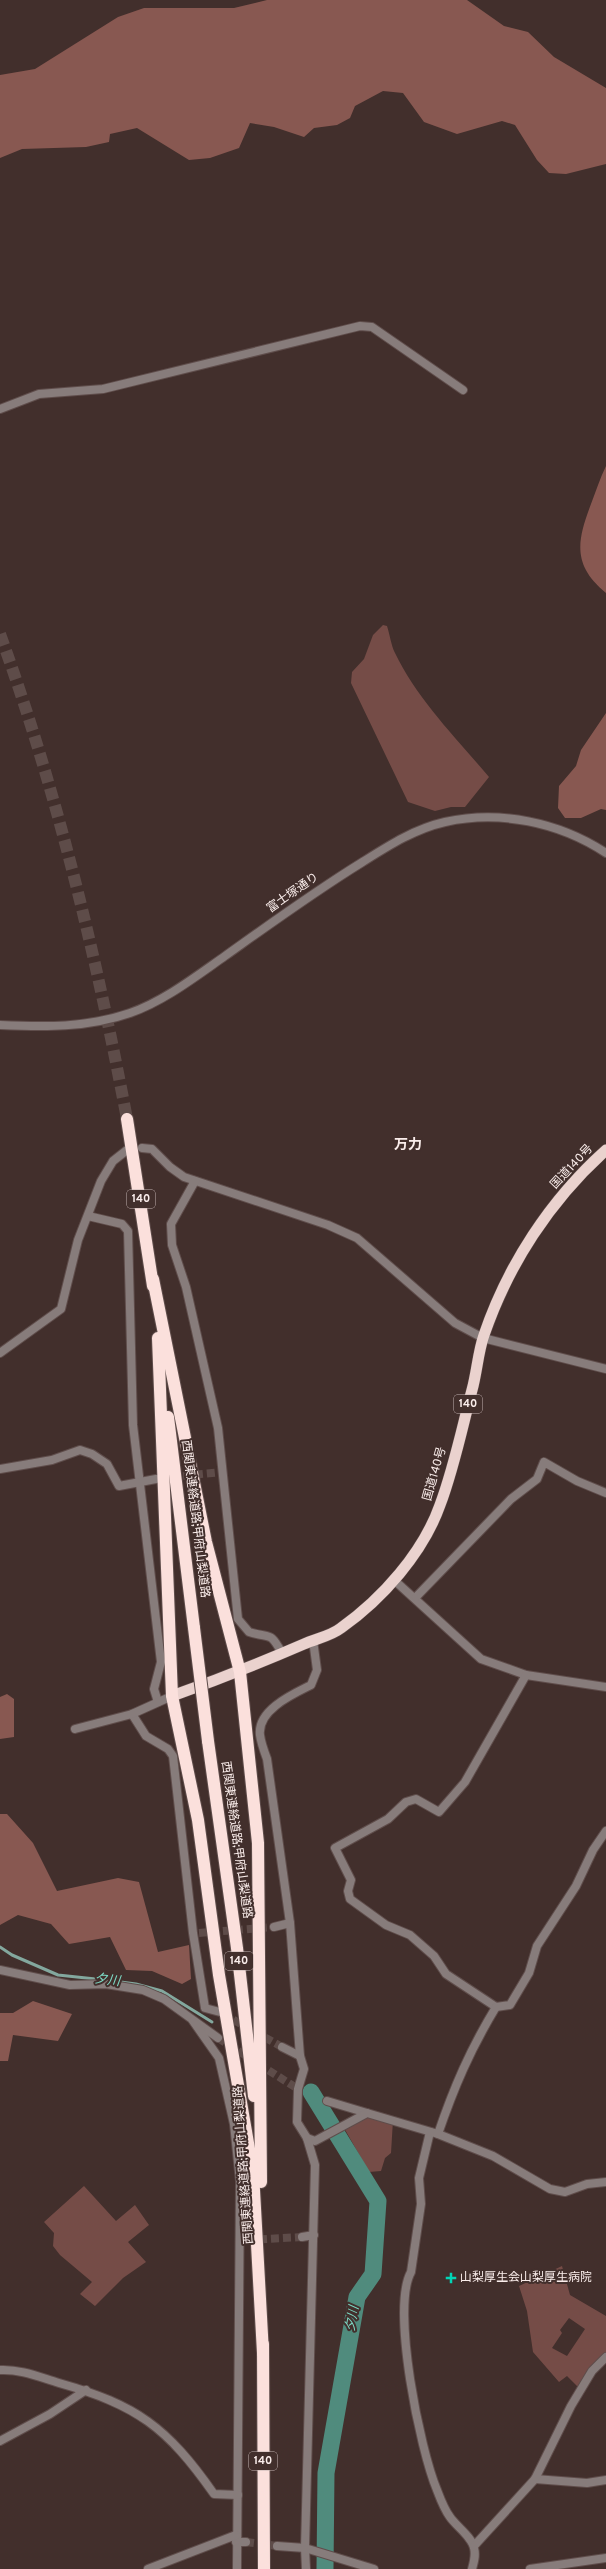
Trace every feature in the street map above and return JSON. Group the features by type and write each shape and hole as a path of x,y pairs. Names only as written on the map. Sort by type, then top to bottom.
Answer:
{"highway":[{"name":"西関東連絡道路;甲府山梨道路","path":"127,1119 153,1279 158,1338 208,1741 237,1948 261,2182 264,2569"},
{"name":"国道140号","path":"172,1696 240,1672 339,1630 368,1607 394,1580 421,1542 440,1506 469,1400 483,1338 505,1284 524,1248 569,1188 606,1150"},
{"path":"153,1279 206,1542 240,1672 258,1843 261,2182"},
{"path":"158,1338 172,1696 198,1820 219,1975 253,2172 263,2353"}],"street":[{"path":"0,409 39,394 102,389 360,326 372,326 463,390"},
{"name":"富士塚通り","path":"0,1025 78,1026 140,1009 178,989 324,886 403,837 438,824 464,819 521,819 572,834 606,853"},
{"path":"142,1148 152,1149 170,1167 184,1177 328,1225 357,1238 455,1323 483,1338 606,1369"},
{"path":"0,1353 61,1309 78,1240 101,1181 113,1161 127,1150"},
{"path":"195,1181 171,1224 172,1245 186,1287 218,1428 238,1619 249,1632 267,1634 273,1638 282,1653"},
{"path":"88,1216 122,1224 128,1231 133,1425 161,1662 154,1689 158,1702"},
{"path":"0,1469 52,1460 80,1450 92,1454 107,1464 119,1486 156,1479"},
{"path":"416,1597 511,1499 537,1479 544,1462 577,1481 606,1493"},
{"path":"394,1580 416,1597 481,1659 526,1675 606,1687"},
{"path":"306,2569 305,2548 315,2165 307,2138 297,2122 298,2089 304,2069 300,2056 290,1923 267,1759 260,1733 261,1723 266,1714 284,1700 311,1685 317,1670 313,1640"},
{"path":"526,1675 465,1782 439,1812 416,1799 406,1802 388,1819 335,1848 351,1880 348,1890 350,1899 386,1925 410,1934 434,1956 446,1974 496,2007 510,2005 530,1973 537,1946 576,1886 593,1850 606,1831"},
{"path":"75,1729 132,1714 172,1696"},
{"path":"132,1714 146,1736 168,1749 173,1756 205,2008 220,2012"},
{"path":"274,1928 290,1923"},
{"path":"0,1970 70,1985 106,1984 143,1990 164,1999 218,2038"},
{"path":"472,2569 475,2557 474,2546 449,2516 428,2465 418,2423 407,2344 404,2294 406,2281 411,2272 421,2204 419,2178 434,2133 459,2075 496,2007"},
{"path":"193,2021 219,2058 234,2124 240,2181 243,2240 236,2538 237,2569"},
{"path":"282,2047 300,2056"},
{"path":"327,2101 434,2133 512,2165 550,2189 565,2192 587,2184 606,2182"},
{"path":"307,2138 315,2141 367,2113"},
{"path":"302,2237 314,2235"},
{"path":"474,2546 535,2479 571,2406 592,2372 606,2357"},
{"path":"0,2370 16,2369 86,2390 120,2404 151,2422 174,2442 191,2462 214,2494 238,2495"},
{"path":"0,2441 50,2414 86,2390"},
{"path":"535,2479 587,2483 606,2480"},
{"path":"148,2569 236,2538 246,2542"},
{"path":"277,2546 305,2548 374,2569"},
{"path":"530,2569 606,2558"}],"shaded area":[{"path":"267,0 467,0 504,26 528,32 554,57 606,88 606,164 566,174 549,173 537,160 515,125 502,121 457,134 424,122 403,93 383,91 355,106 350,118 337,125 314,128 304,137 274,127 250,123 239,148 210,158 189,160 137,128 110,134 109,142 86,147 22,149 0,158 0,75 35,69 118,17 144,8 234,8"},
{"path":"606,466 606,593 595,583 587,572 580,552 586,517"},
{"path":"383,625 387,626 392,647 414,686 438,718 489,777 465,807 451,807 435,811 408,802 351,683 352,672 364,659 373,635"},
{"path":"606,713 606,810 601,809 581,818 565,818 558,808 559,786 576,766 581,750"},
{"path":"7,1694 14,1699 14,1737 0,1739 0,1697"},
{"path":"0,1814 7,1814 33,1843 57,1891 118,1878 139,1882 158,1952 189,1945 191,1979 182,1984 152,1971 126,1970 110,1937 69,1944 51,1924 18,1915 0,1925"},
{"path":"33,2001 72,2014 58,2041 13,2035 8,2061 0,2061 0,2013 13,2013"},
{"path":"367,2113 393,2120 391,2153 385,2158 381,2171 369,2172 343,2126"},
{"path":"84,2186 116,2221 135,2205 149,2225 128,2242 146,2262 123,2278 95,2306 80,2294 92,2282 60,2255 53,2246 54,2233 44,2222"},
{"path":"562,2266 570,2295 606,2316 606,2357 581,2390 567,2376 559,2382 533,2352 527,2311 519,2286","holes":["569,2318 585,2329 567,2356 552,2348 562,2333 560,2330"]}],"waterway":[{"name":"夕川","path":"0,1947 12,1955 58,1975 105,1980"},
{"name":"夕川","path":"113,1981 136,1984 162,1991 212,2022"},
{"name":"夕川","path":"311,2092 378,2201 373,2274 357,2297 326,2473 325,2569"}],"tunnel":[{"path":"0,634 40,753 73,874 102,996 127,1119"},
{"path":"171,1477 222,1472"},
{"path":"199,1933 274,1927"},
{"path":"223,2014 282,2047"},
{"path":"218,2038 298,2089"},
{"path":"247,2240 302,2237"},
{"path":"246,2542 277,2546"}],"place":[{"name":"山梨厚生会山梨厚生病院","path":"451,2278"}],"district":[{"name":"万力","path":"408,1145"}]}
